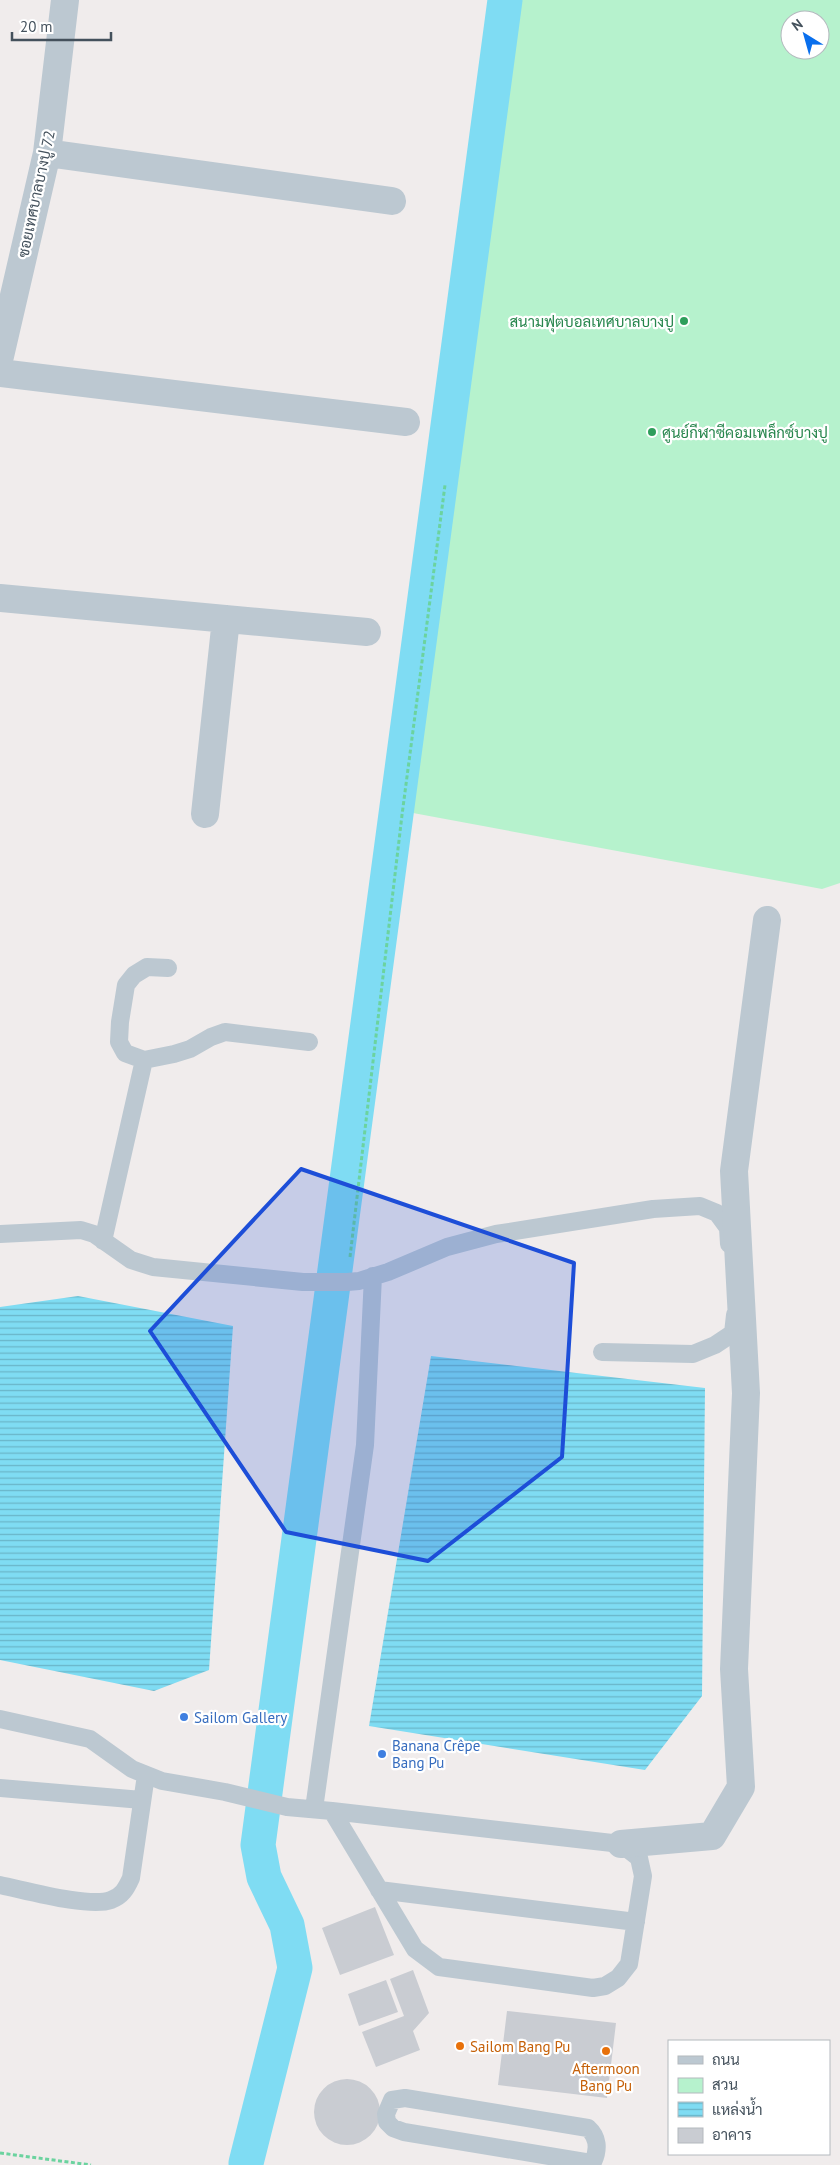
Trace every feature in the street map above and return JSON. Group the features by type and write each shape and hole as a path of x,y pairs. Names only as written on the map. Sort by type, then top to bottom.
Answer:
{"street":[{"name":"ซอยเทศบาลบางปู 72","path":"0,356 48,153 64,0"},
{"path":"48,153 392,202"},
{"path":"0,373 406,422"},
{"path":"0,598 366,632"},
{"path":"205,814 226,620"},
{"path":"622,1844 712,1836 741,1787 734,1669 746,1393 734,1171 767,920"}],"lane":[{"path":"168,968 147,967 134,975 126,985 119,1042 125,1053 144,1060 182,1052 224,1032 309,1042"},
{"path":"103,1241 144,1060"},
{"path":"0,1234 81,1230 94,1234 131,1260 153,1267 303,1282 346,1282 373,1276 448,1247 496,1234 653,1209 700,1206 717,1212 728,1228 736,1321 733,1333 714,1345 693,1354 602,1352"},
{"path":"0,1719 90,1739 110,1755 162,1782 225,1792 287,1807 323,1810 622,1844 638,1858 644,1876 629,1964 618,1978 606,1986 593,1988 439,1967 415,1949 379,1890 323,1810 365,1445 373,1276"},
{"path":"0,1885 87,1902 110,1901 123,1893 131,1878 146,1775"},
{"path":"0,1788 142,1800"},
{"path":"379,1890 636,1922"},
{"path":"405,2098 574,2124 588,2128 594,2133 597,2140 593,2162 517,2158 404,2132 393,2128 386,2122 386,2114 392,2100 405,2098"}],"path":[{"path":"346,1282 402,815 445,485"},
{"path":"0,2152 92,2165"}],"highlighted area":[{"path":"301,1169 574,1263 562,1457 428,1561 286,1532 150,1331"}],"green space":[{"name":"ศูนย์กีฬาซีคอมเพล็กซ์บางปู","path":"520,0 840,0 840,883 822,889 413,813"}],"water":[{"path":"78,1296 233,1326 209,1670 154,1691 0,1660 0,1307"},
{"path":"431,1356 705,1388 702,1696 645,1770 369,1726"}],"building":[{"path":"375,1907 394,1955 340,1975 322,1928"},
{"path":"413,1970 429,2013 413,2031 420,2050 376,2067 362,2032 404,2016 390,1979"},
{"path":"386,1980 398,2012 359,2026 348,1994"},
{"path":"507,2011 616,2023 607,2098 498,2085"},
{"path":"347,2079 360,2082 370,2089 377,2099 380,2112 377,2125 370,2135 360,2142 347,2145 334,2142 324,2135 317,2125 314,2112 317,2099 324,2089 334,2082"}],"waterway":[{"path":"246,2163 295,1968 287,1925 264,1877 258,1845 505,0"}],"place":[{"name":"สนามฟุตบอลเทศบาลบางปู","path":"684,321"},
{"name":"ศูนย์กีฬาซีคอมเพล็กซ์บางปู","path":"652,432"},
{"name":"Sailom Gallery","path":"184,1717"},
{"name":"Banana Crêpe Bang Pu","path":"382,1754"},
{"name":"Sailom Bang Pu","path":"460,2046"},
{"name":"Aftermoon Bang Pu","path":"606,2051"}]}
